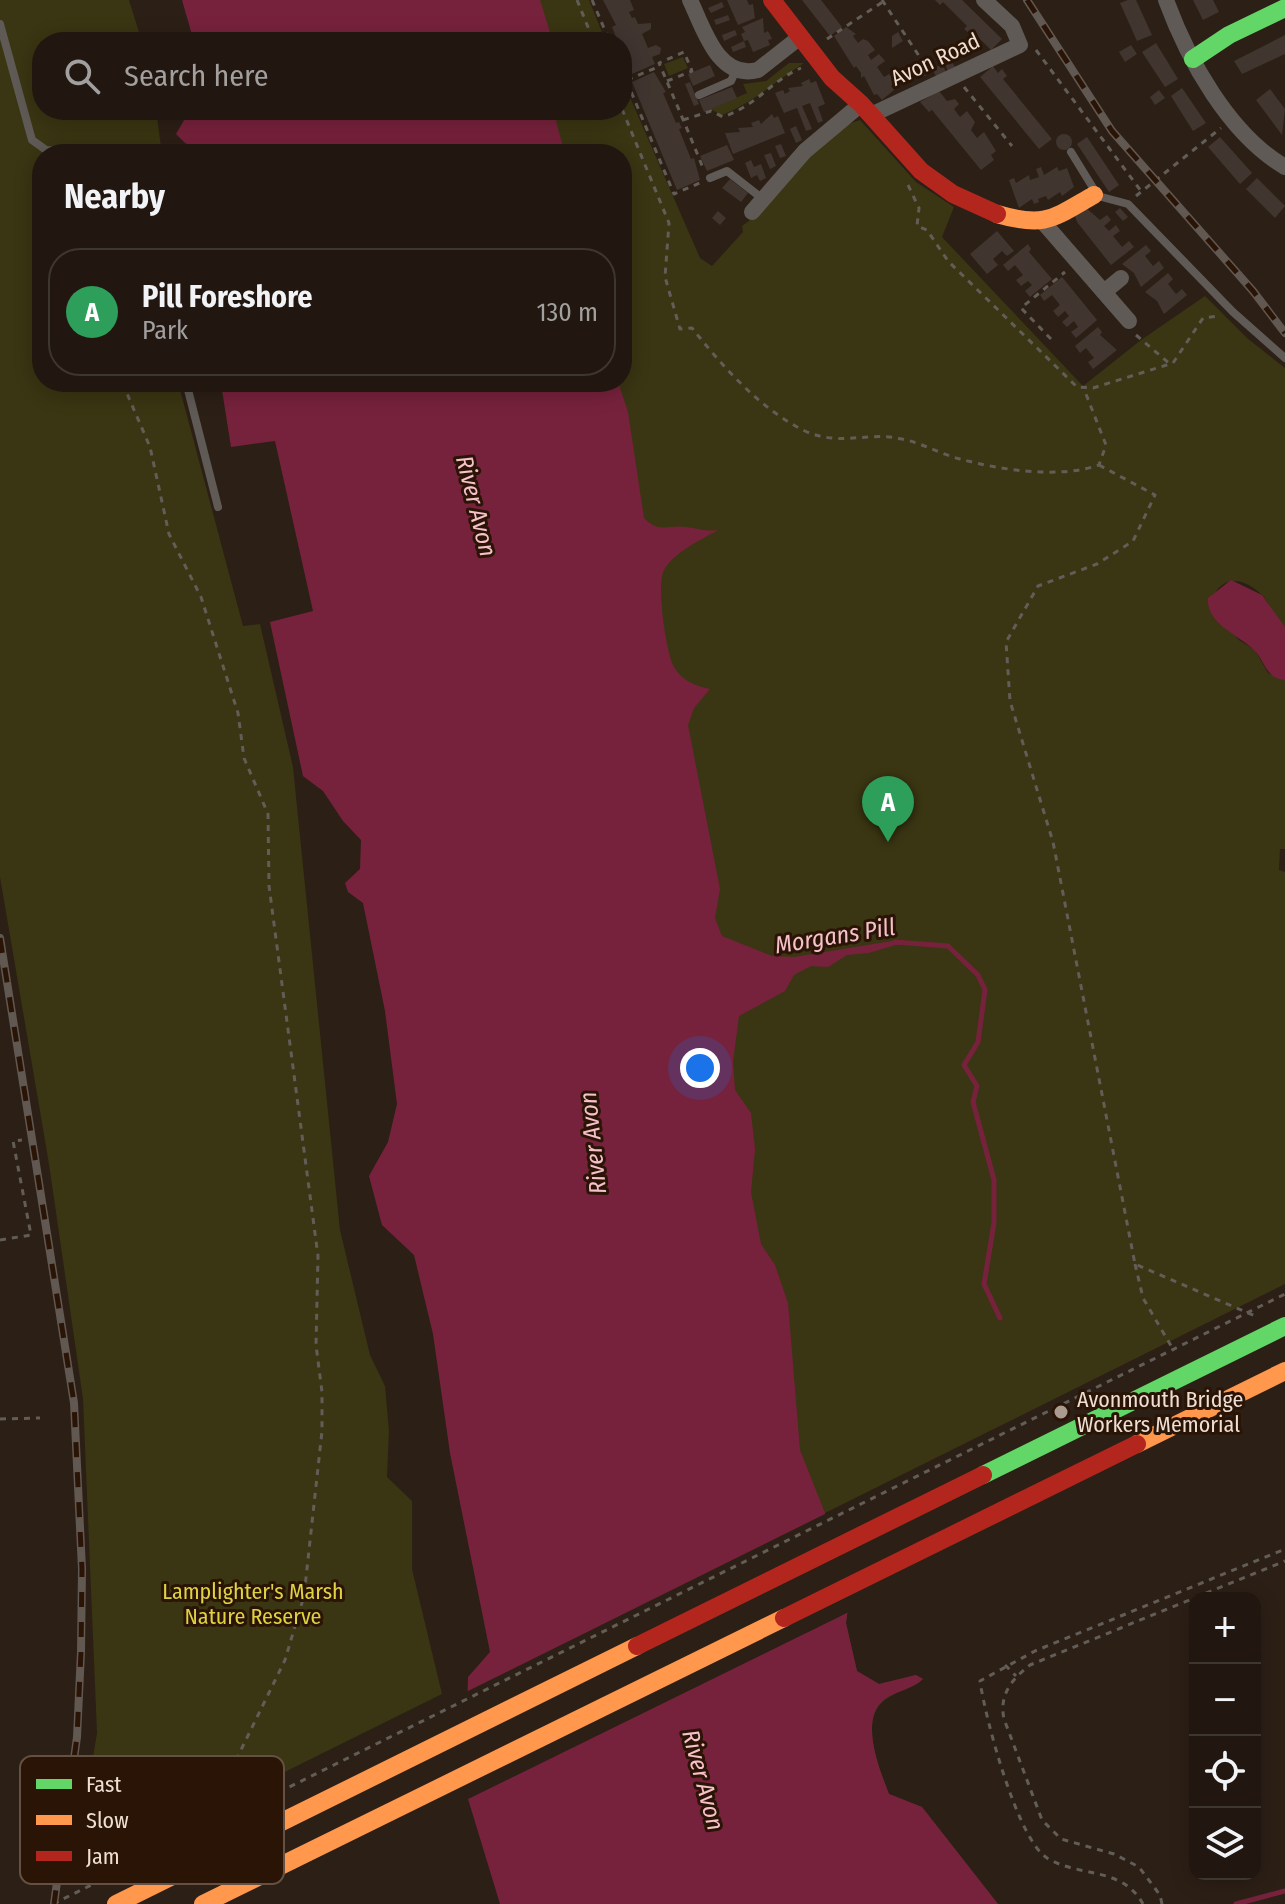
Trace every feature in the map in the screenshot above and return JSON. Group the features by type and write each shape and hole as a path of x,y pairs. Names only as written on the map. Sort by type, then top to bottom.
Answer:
{"main road":[{"path":"772,0 810,49 921,171 945,189 1006,217 1043,222 1094,195"},
{"path":"1193,59 1229,35 1285,8"},
{"path":"284,1816 1285,1326"},
{"path":"284,1864 1285,1371"},
{"path":"116,1898 145,1884"},
{"path":"203,1904 244,1884"}],"street":[{"path":"690,0 717,54 736,70 747,72 762,68 810,49"},
{"path":"984,0 1012,26 1020,45"},
{"path":"1166,0 1193,59 1234,120 1272,160 1285,167"},
{"name":"Avon Road","path":"757,205 813,143 866,110 938,84 1020,45"},
{"path":"1043,222 1129,321"},
{"path":"1104,292 1121,278"}],"lane":[{"path":"0,24 32,140 38,144"},
{"path":"699,95 731,81 736,70"},
{"path":"1071,152 1095,191 1094,195 1128,204 1233,312 1285,358"},
{"path":"710,178 727,171 757,205"},
{"path":"189,392 218,507"}],"path":[{"path":"577,0 590,32"},
{"path":"592,0 606,32"},
{"path":"683,120 711,111 723,117 747,108 810,49 883,0 938,84"},
{"path":"1020,45 1030,41 1141,191 1234,120"},
{"path":"632,94 674,194 708,179 659,63 684,52 692,71 667,81"},
{"path":"632,78 660,66"},
{"path":"954,76 1012,146"},
{"path":"627,120 669,223 665,277 680,329 692,328 713,356 766,406 806,431 841,441 901,439 960,460 1030,470 1080,472 1099,465 1155,495 1133,541 1097,564 1038,586 1006,642 1010,701 1053,842 1143,1298 1177,1356"},
{"path":"905,179 919,208 917,226 927,230 948,261 1063,377 1084,389 1106,445 1099,465"},
{"path":"1051,339 1021,308 1077,262"},
{"path":"1084,389 1170,364 1203,318 1233,312"},
{"path":"1129,321 1128,327 1170,364"},
{"path":"126,392 150,447 169,534 201,597 238,713 244,758 268,814 269,886 318,1256 316,1345 322,1392 322,1431 304,1596 285,1660 238,1756"},
{"path":"0,1240 31,1235 13,1141 22,1140"},
{"path":"1135,1264 1258,1317"},
{"path":"284,1790 1285,1294"},
{"path":"0,1419 40,1418"},
{"path":"1143,1904 1135,1890 1110,1875 1046,1857 1024,1830 980,1681 1005,1665 1285,1549"},
{"path":"1162,1904 1160,1895 1139,1867 1114,1854 1061,1839 1042,1820 1002,1706 1016,1676 1030,1665 1285,1561"},
{"path":"1005,1665 1016,1676"},
{"path":"53,1904 93,1884"}],"green space":[{"name":"Lamplighter's Marsh Nature Reserve","path":"0,0 129,0 139,32 32,32 32,120 157,120 161,144 32,144 32,392 181,392 243,626 260,624 293,767 340,1230 370,1355 385,1386 389,1431 387,1477 412,1501 412,1569 442,1694 284,1772 284,1756 93,1756 97,1733 83,1399 49,1164 0,877"},
{"path":"417,0 589,0 602,32 425,32"},
{"path":"683,57 688,68 669,76 664,64"},
{"path":"789,63 804,63 733,110 722,115 710,109 747,93 743,84 766,81"},
{"path":"632,102 700,258 712,266 743,232 742,226 756,215 813,152 844,127 860,120 916,182 954,207 942,237 1083,386 1141,340 1205,296 1247,338 1285,368 1285,627 1262,595 1245,583 1223,584 1217,589 1209,607 1239,640 1255,650 1268,673 1285,680 1285,849 1280,849 1279,870 1285,872 1285,1284 825,1513 848,1608 846,1623 857,1671 879,1684 916,1675 923,1679 885,1700 873,1719 874,1745 889,1794 922,1807 998,1904 805,1904 652,1178 765,963 725,955 525,392 632,392 632,144 458,144 448,120 632,120"}],"water":[{"path":"182,0 540,0 550,32 191,32"},
{"path":"184,120 556,120 562,144 187,144 176,134"},
{"name":"River Avon","path":"222,392 621,392 628,412 644,518 659,527 718,530 688,547 668,564 661,589 665,634 674,667 690,682 710,689 694,708 688,725 720,889 715,918 722,936 772,956 794,957 898,940 902,943 869,953 847,955 828,967 811,966 794,975 785,991 739,1016 733,1062 735,1090 751,1113 755,1149 751,1192 761,1244 775,1265 788,1303 800,1450 825,1513 848,1608 846,1623 857,1671 879,1684 916,1675 923,1679 885,1699 873,1719 874,1745 889,1794 922,1807 998,1904 500,1904 465,1789 468,1677 490,1652 450,1453 433,1334 414,1255 382,1225 369,1176 388,1142 397,1104 385,1011 363,903 348,892 345,883 360,869 361,840 343,821 323,791 303,776 270,622 313,611 275,441 231,447"},
{"path":"1231,580 1262,595 1285,627 1285,680 1273,676 1254,650 1212,615 1208,598"}],"pier":[{"path":"829,1512 851,1611 464,1801 461,1789 464,1693"}],"building":[{"path":"603,0 630,0 634,10 629,12 632,18 635,17 638,24 651,23 651,29 642,34 648,48 656,45 661,48 660,54 652,57 655,64 632,74 632,32 614,32 612,27 616,25"},
{"path":"727,0 747,0 749,5 753,4 755,18 738,25"},
{"path":"802,0 821,0 842,27 830,36"},
{"path":"935,0 962,0 1002,39 991,50 972,31 969,33 964,29 967,26 943,2 940,5"},
{"path":"1136,0 1152,35 1137,41 1120,3"},
{"path":"1193,0 1213,0 1219,12 1203,20"},
{"path":"722,2 724,7 711,13 708,8"},
{"path":"728,15 730,20 716,25 714,20"},
{"path":"763,18 764,33 768,31 772,39 768,40 770,45 753,52 748,40 744,41 742,27"},
{"path":"846,27 856,34 853,36 858,43 863,39 868,41 875,50 868,55 871,60 879,54 885,61 877,67 884,77 889,74 896,82 891,86 894,90 882,100 877,94 874,95 864,76 861,78 861,73 856,66 854,68 834,36"},
{"path":"735,30 737,35 724,41 722,35"},
{"path":"898,32 903,41 892,48 892,36"},
{"path":"1285,35 1285,54 1242,74 1234,61"},
{"path":"744,41 746,47 733,52 731,47"},
{"path":"1156,43 1178,79 1165,87 1142,52"},
{"path":"1131,45 1137,54 1125,62 1119,52"},
{"path":"947,53 955,67 948,71 941,56"},
{"path":"921,61 927,75 919,78 913,64"},
{"path":"942,64 946,72 936,76 932,69"},
{"path":"710,65 715,76 693,86 688,74"},
{"path":"993,66 998,73 1002,69 1007,76 1003,79 1052,139 1039,149 980,77"},
{"path":"654,72 666,92 663,93 676,123 679,122 682,128 679,129 691,159 694,158 700,180 677,190 632,82"},
{"path":"809,79 811,83 816,81 825,104 818,107 823,121 818,123 810,103 802,106 812,129 806,131 797,108 784,113 775,93 783,90 785,94 790,91 788,88 803,86 801,83"},
{"path":"690,82 699,104 694,106 685,84"},
{"path":"732,87 737,98 704,112 699,100"},
{"path":"1182,88 1206,123 1193,131 1171,96"},
{"path":"1270,89 1285,109 1282,135 1256,100"},
{"path":"1159,90 1165,98 1155,105 1150,97"},
{"path":"939,91 947,101 955,99 959,104 954,109 960,117 967,111 975,122 971,130 977,138 984,132 996,151 991,155 994,160 981,170 932,110 929,112 920,102"},
{"path":"772,114 774,118 778,116 785,133 733,154 725,133 740,132 738,128 753,127 751,123 759,120 761,124"},
{"path":"796,126 802,140 796,143 790,129"},
{"path":"1064,134 1070,136 1070,148 1064,150 1058,148 1056,142 1058,136"},
{"path":"1087,137 1119,185 1109,192 1077,144"},
{"path":"1220,137 1252,173 1240,184 1208,147"},
{"path":"781,144 786,156 780,158 775,146"},
{"path":"727,145 734,160 707,171 700,156"},
{"path":"771,153 776,166 770,169 764,155"},
{"path":"751,160 754,167 761,164 766,178 760,181 757,175 751,178 745,163"},
{"path":"1041,167 1044,175 1057,167 1059,171 1067,168 1074,187 1062,196 1060,192 1048,200 1046,196 1034,204 1032,199 1019,208 1009,180 1014,178 1016,183 1029,175 1030,180 1039,177 1036,169"},
{"path":"1257,178 1285,206 1275,218 1246,189"},
{"path":"730,179 748,193 741,202 722,188"},
{"path":"1085,207 1100,220 1107,215 1111,220 1104,226 1109,231 1116,225 1120,231 1113,236 1122,247 1129,241 1134,247 1111,265 1077,222 1075,216"},
{"path":"1120,208 1128,217 1123,221 1115,212"},
{"path":"718,211 726,218 720,225 712,218"},
{"path":"997,231 1014,251 1007,256 1002,251 993,259 998,265 987,274 970,254"},
{"path":"1028,244 1029,252 1052,279 1030,297 1025,291 1032,285 1028,281 1021,286 1016,280 1023,275 1015,265 1008,271 1003,265"},
{"path":"1146,245 1151,251 1145,256 1153,266 1159,261 1164,268 1141,287 1134,273 1122,264"},
{"path":"1168,273 1173,279 1168,284 1176,294 1182,289 1187,295 1164,314 1157,301 1145,292"},
{"path":"1062,277 1097,320 1076,338 1071,332 1078,327 1074,321 1067,327 1062,322 1069,316 1065,311 1058,317 1053,311 1060,305 1052,295 1044,301 1040,295"},
{"path":"1098,327 1102,332 1100,335 1117,350 1093,369 1088,362 1094,358 1086,348 1080,353 1075,346"}],"waterway":[{"name":"Morgans Pill","path":"895,942 948,946 978,975 985,990 978,1042 964,1065 977,1086 973,1102 994,1180 994,1223 984,1284 1000,1318"},
{"path":"1236,1904 1285,1891"}],"railway":[{"path":"1027,0 1112,131 1253,291 1285,333"},
{"path":"0,938 74,1403 82,1569 74,1756"},
{"path":"54,1904 57,1884"}],"traffic: fast":[{"path":"1193,59 1229,35 1285,8"},
{"path":"983,1475 1285,1326"}],"traffic: slow":[{"path":"997,214 1026,220 1048,219 1094,195"},
{"path":"1137,1444 1285,1371"},
{"path":"284,1864 784,1618"},
{"path":"284,1821 637,1646"},
{"path":"116,1904 156,1884"},
{"path":"203,1904 244,1884"}],"traffic: jam":[{"path":"772,0 832,78 861,104 921,171 953,194 997,214"},
{"path":"784,1618 1137,1444"},
{"path":"637,1646 983,1475"}],"place":[{"name":"Pill Foreshore","path":"888,842"},
{"name":"Avonmouth Bridge Workers Memorial","path":"1061,1412"}]}
